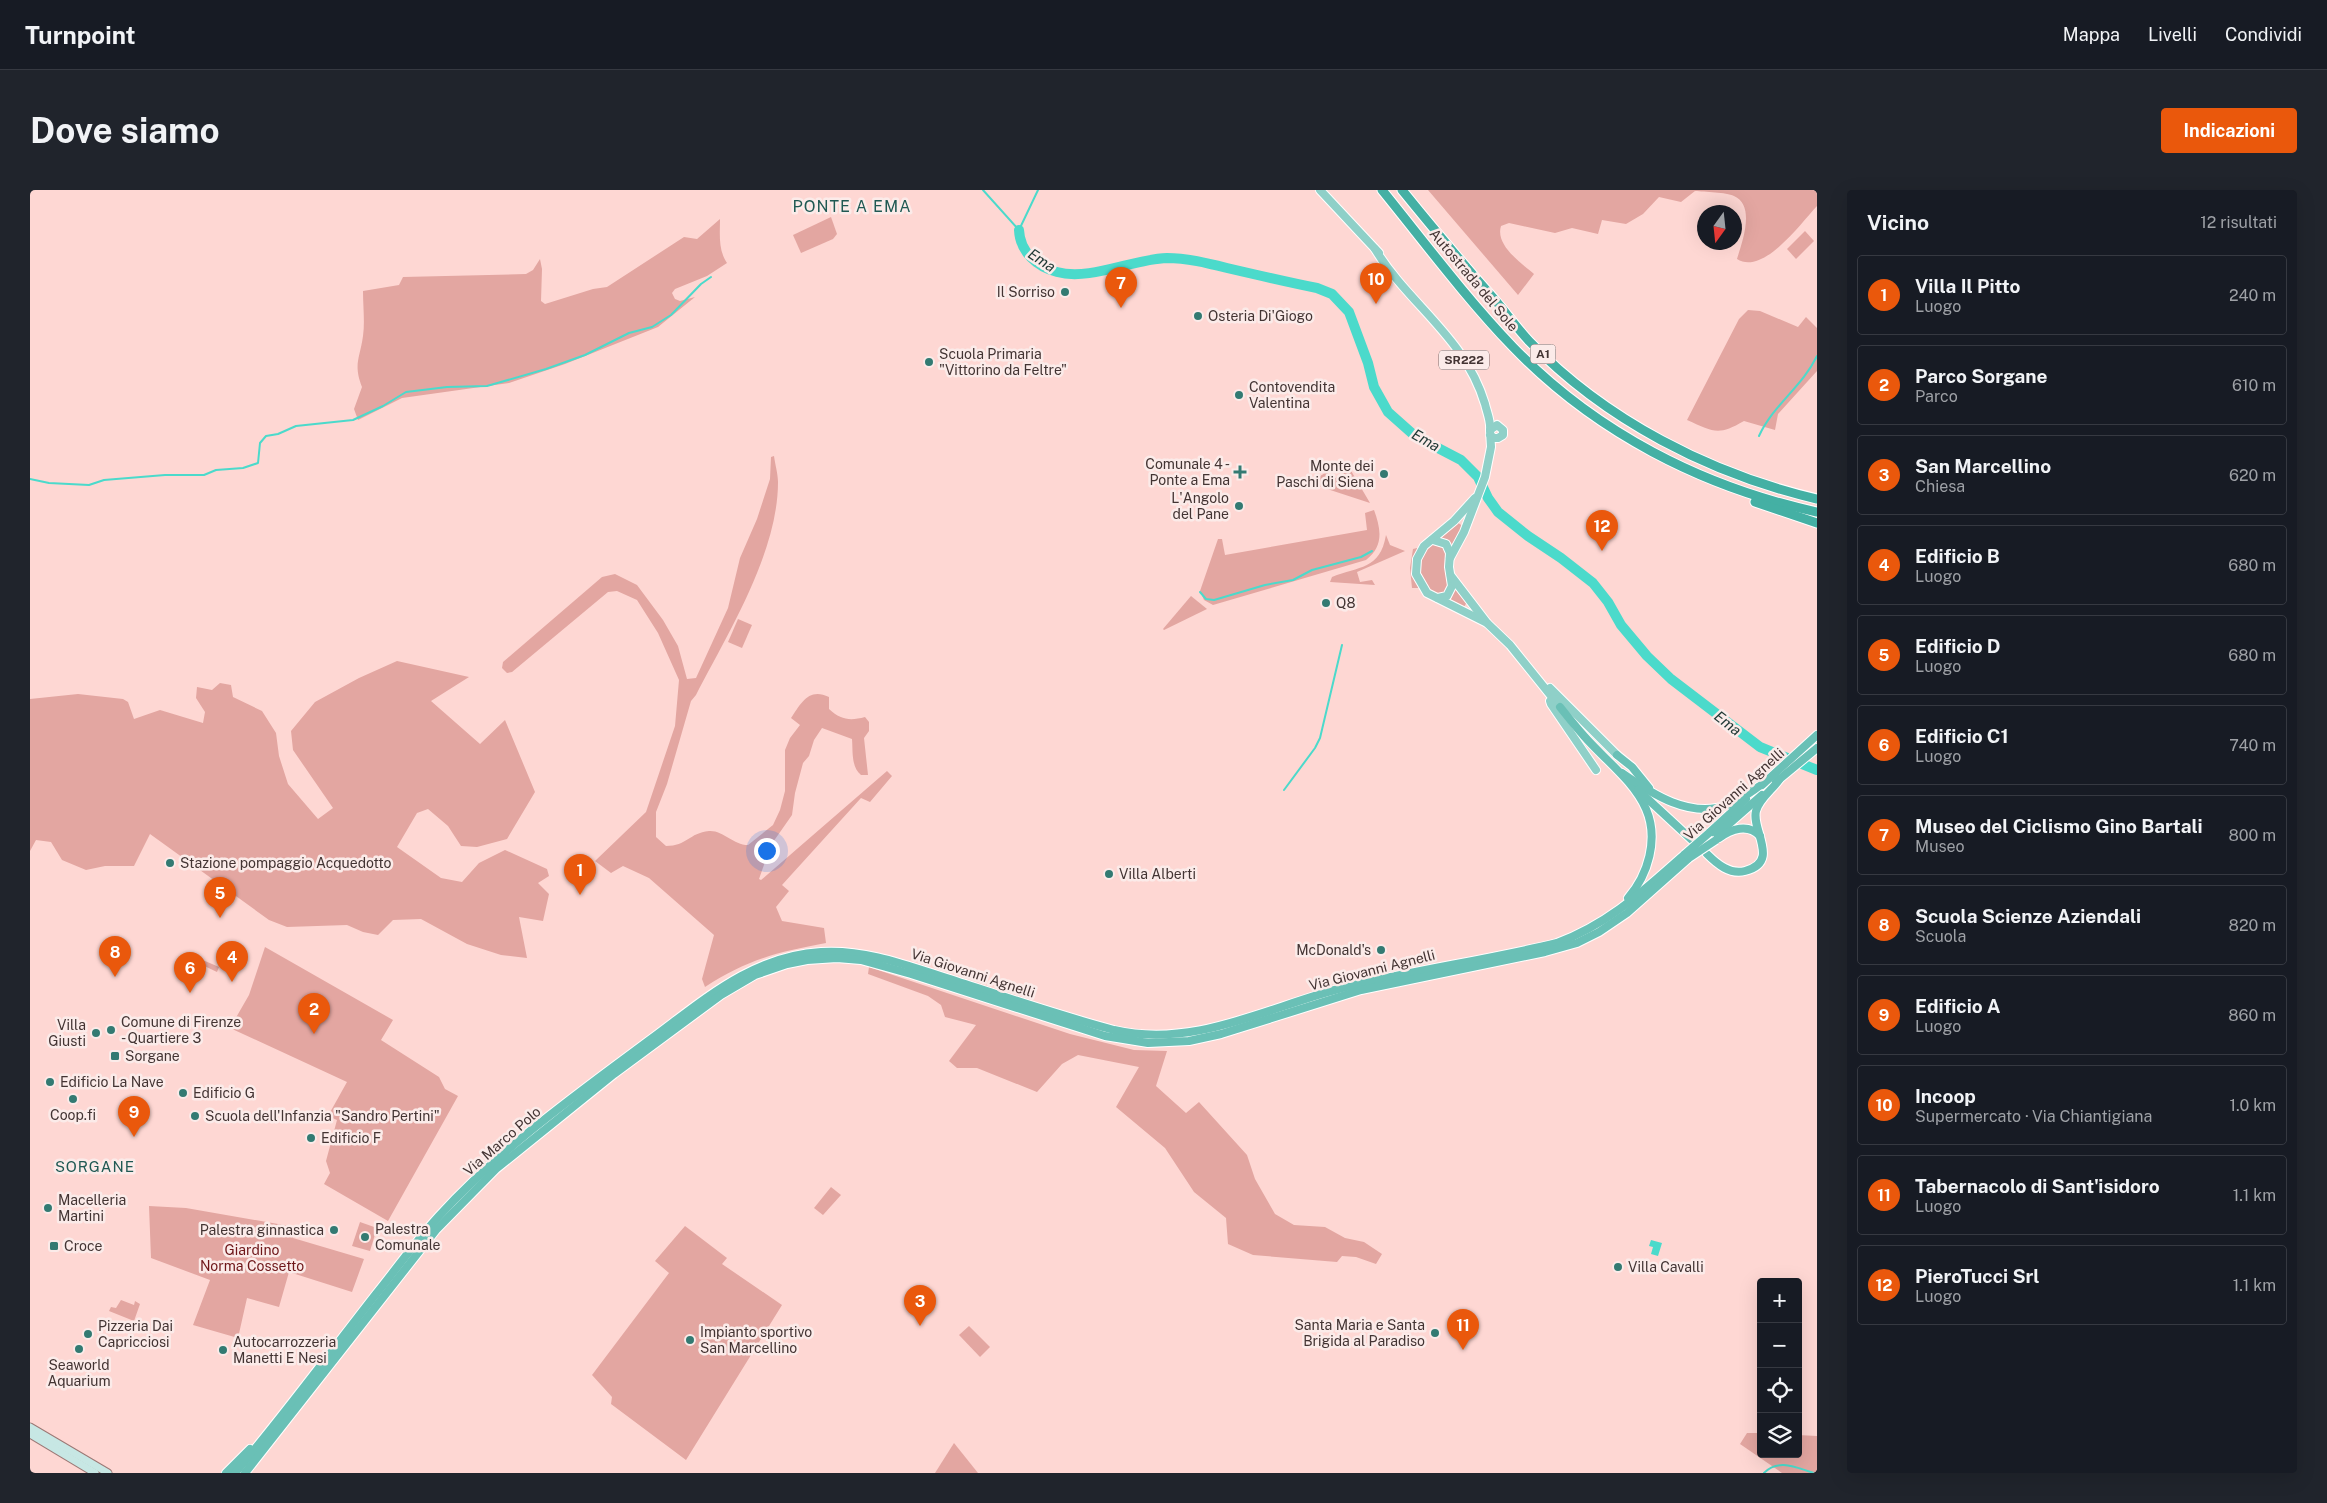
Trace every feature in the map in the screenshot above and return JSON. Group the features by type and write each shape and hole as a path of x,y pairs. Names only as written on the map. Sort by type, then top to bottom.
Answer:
{"highway":[{"name":"Autostrada del Sole","path":"1382,190 1474,304 1513,347 1539,372 1589,412 1645,448 1720,484 1754,496 1817,512"},
{"name":"Autostrada del Sole","path":"1402,190 1528,340 1582,388 1641,428 1723,470 1762,484 1817,499"},
{"path":"1645,448 1673,468 1713,488 1817,523"},
{"path":"1560,707 1612,766 1692,840"},
{"name":"Via Giovanni Agnelli","path":"1712,837 1779,780 1785,769 1817,735"},
{"name":"Via Giovanni Agnelli","path":"1712,837 1764,783 1816,749"},
{"path":"1617,754 1626,761 1656,795"},
{"path":"1612,766 1666,800 1698,808 1730,805 1764,783"},
{"path":"1609,918 1634,892 1646,868 1650,853 1651,830 1647,811 1622,776"},
{"path":"1707,854 1723,867 1737,872 1746,871 1756,865 1763,852 1762,840 1756,821 1756,812 1761,801 1779,780"},
{"path":"1687,856 1712,837 1734,829 1743,828 1755,831 1762,840"},
{"name":"Via Giovanni Agnelli","path":"1576,939 1609,918 1687,856"},
{"name":"Via Giovanni Agnelli","path":"871,959 1105,1036 1126,1040 1167,1043 1221,1034 1376,986 1557,946 1599,932 1627,913 1687,856"},
{"name":"Via Marco Polo","path":"235,1473 283,1418 441,1214 524,1136 678,1023 733,987 767,970 807,960 850,956 871,959"},
{"path":"226,1473 267,1438"},
{"path":"252,1473 267,1438"},
{"name":"Via Marco Polo","path":"245,1473 267,1438"}],"main road":[{"name":"SR222","path":"1315,190 1330,200"},
{"name":"SR222","path":"1320,190 1384,258 1456,347 1477,383 1489,416 1491,447 1483,481 1476,498"},
{"name":"SR222","path":"1489,416 1500,426"},
{"path":"1491,447 1500,438 1503,432 1500,426 1493,426 1490,432 1494,438 1500,438"},
{"path":"1476,498 1454,521 1422,549 1417,559 1416,574 1424,590 1487,623"},
{"path":"1450,558 1464,532 1476,498"},
{"path":"1433,540 1446,544 1450,558 1450,592 1445,597 1438,598"},
{"path":"1451,576 1487,623 1520,656 1560,707"},
{"path":"1547,690 1553,690 1562,698 1617,754"},
{"path":"1553,698 1550,701 1551,704 1596,770"},
{"path":"30,1427 107,1472"},
{"path":"30,1434 95,1473"}],"green space":[{"path":"1428,190 1817,190 1817,206 1792,235 1770,254 1758,260 1747,262 1737,259 1740,250 1742,250 1746,225 1744,208 1741,201 1734,196 1726,194 1695,191 1681,202 1659,197 1643,214 1626,224 1602,220 1598,234 1572,228 1555,233 1509,223 1501,226 1500,233 1505,247 1534,274 1518,295"},
{"path":"831,217 837,234 833,239 801,253 793,235"},
{"path":"720,219 721,247 727,263 707,276 675,289 672,293 675,299 680,301 695,297 658,327 565,364 509,383 402,398 358,420 354,409 362,387 359,379 358,361 364,331 363,291 399,285 403,277 526,274 533,270 540,259 542,269 541,301 545,304 593,289 607,287 684,237 697,239"},
{"path":"1805,231 1814,241 1796,259 1787,249"},
{"path":"1748,310 1760,311 1798,327 1806,317 1817,328 1817,371 1778,414 1775,430 1744,421 1728,429 1710,430 1687,420 1739,319"},
{"path":"774,456 778,482 776,509 770,537 749,592 736,619 691,701 667,784 656,812 656,837 666,846 679,844 702,832 714,831 738,843 748,845 773,825 780,810 785,791 785,750 790,738 800,725 791,718 802,702 811,695 822,694 829,697 829,709 842,717 855,719 865,717 869,722 869,731 864,738 868,775 861,775 856,768 853,758 852,739 822,728 814,740 809,756 803,763 795,793 792,815 771,845 759,879 761,880 887,771 892,776 870,802 861,798 782,885 789,891 776,907 782,921 824,928 826,943 762,958 734,970 705,987 702,979 714,935 649,878 623,866 611,873 595,861 646,812 675,726 679,680 658,633 637,600 617,591 608,592 512,672 507,673 502,668 503,662 602,577 615,574 637,585 663,620 678,646 687,679 696,678 728,608 740,558 757,519 770,479 771,457"},
{"path":"1350,469 1370,503 1318,486 1315,479 1327,472 1332,480"},
{"path":"1374,510 1379,537 1376,549 1366,560 1213,605 1204,600 1200,591 1218,539 1222,539 1225,555 1367,530 1365,513"},
{"path":"1458,523 1463,526 1452,549 1448,542 1441,538"},
{"path":"1386,535 1390,545 1405,551 1357,572 1360,582 1372,580 1375,585 1330,582 1332,577 1367,565 1373,561 1379,555"},
{"path":"1437,542 1447,550 1446,573 1450,587 1442,595 1432,593 1418,572 1419,561 1424,551"},
{"path":"1413,549 1419,549 1414,577 1419,588 1412,588 1410,568"},
{"path":"1455,588 1467,602 1464,607 1446,600 1452,595"},
{"path":"1191,596 1207,609 1164,630 1163,629"},
{"path":"738,619 752,625 742,648 728,642"},
{"path":"397,661 469,677 431,701 480,744 505,720 535,792 507,839 477,847 461,846 448,826 428,809 417,813 397,847 441,878 462,882 479,863 505,850 547,869 549,876 538,883 549,894 543,921 519,917 527,958 501,955 467,944 421,919 393,920 378,935 363,932 347,925 287,927 269,920 150,834 134,866 105,866 86,870 62,860 51,842 36,840 30,851 30,699 78,694 123,699 128,702 134,719 160,710 203,723 205,712 196,698 197,687 212,690 220,683 231,685 233,697 262,711 276,733 279,756 288,784 318,819 333,808 293,750 291,731 315,702 359,678"},
{"path":"265,947 393,1020 381,1040 439,1077 445,1089 458,1096 388,1221 324,1184 330,1173 326,1161 337,1120 328,1116 347,1082 230,1028 249,995"},
{"path":"198,958 219,967 217,972 196,962"},
{"path":"188,964 192,964 196,970 192,976 188,976 184,972 184,968"},
{"path":"869,967 1070,1034 1134,1050 1167,1051 1156,1086 1186,1113 1199,1102 1247,1155 1255,1179 1275,1214 1294,1225 1325,1227 1345,1238 1364,1242 1382,1254 1376,1264 1356,1257 1342,1256 1337,1262 1253,1255 1228,1244 1226,1218 1194,1192 1165,1148 1116,1107 1139,1067 1078,1055 1062,1064 1037,1092 977,1068 957,1068 949,1061 976,1025 945,1017 941,1005 928,996 868,974"},
{"path":"831,1187 841,1195 823,1215 814,1208"},
{"name":"Giardino Norma Cossetto","path":"149,1206 186,1208 295,1227 293,1238 364,1259 352,1292 289,1272 279,1307 247,1298 238,1338 193,1325 210,1280 151,1258"},
{"name":"Palestra Comunale","path":"360,1222 377,1228 370,1251 352,1246"},
{"name":"Impianto sportivo San Marcellino","path":"685,1226 727,1258 722,1264 782,1305 686,1460 611,1404 612,1397 592,1375 669,1273 655,1261"},
{"path":"121,1300 134,1305 135,1301 140,1304 134,1321 109,1311 111,1307 116,1308"},
{"path":"969,1326 990,1347 980,1357 959,1335"},
{"path":"1747,1433 1757,1433 1757,1456 1740,1444"},
{"path":"1802,1435 1817,1436 1817,1473 1782,1473 1760,1458 1802,1458"},
{"path":"954,1443 978,1473 935,1473"}],"water":[{"path":"1651,1240 1662,1243 1658,1256 1651,1254 1653,1247 1649,1246"}],"waterway":[{"path":"983,190 1019,230 1038,190"},
{"name":"Ema","path":"1019,230 1026,252 1036,262 1057,272 1083,274 1154,259 1174,258 1317,288 1332,294 1349,312 1368,363 1374,387 1388,412 1415,436 1461,460 1478,477 1488,498 1498,512 1593,583 1608,602 1621,625 1647,656 1671,679 1760,747 1817,770"},
{"path":"30,479 49,483 89,485 104,480 165,475 204,475 216,470 243,468 258,463 260,443 266,436 278,434 296,426 353,420 383,406 406,392 447,387 487,386 546,369 585,355 629,333 652,327 671,315 701,284 711,277"},
{"path":"1759,436 1772,415 1804,377 1817,356"},
{"path":"1200,592 1206,599 1214,600 1265,585 1293,580 1312,570 1361,557 1372,551"},
{"path":"1284,790 1315,748 1320,738 1342,645"},
{"path":"1764,1473 1769,1468 1781,1465 1788,1465 1814,1473"}],"place":[{"name":"Il Sorriso","path":"1065,292"},
{"name":"Incoop","path":"1376,304"},
{"name":"Museo del Ciclismo Gino Bartali","path":"1121,308"},
{"name":"Osteria Di'Giogo","path":"1198,316"},
{"name":"Scuola Primaria \"Vittorino da Feltre\"","path":"929,362"},
{"name":"Contovendita Valentina","path":"1239,395"},
{"name":"Comunale 4 - Ponte a Ema","path":"1240,472"},
{"name":"Monte dei Paschi di Siena","path":"1384,474"},
{"name":"L'Angolo del Pane","path":"1239,506"},
{"name":"PieroTucci Srl","path":"1602,551"},
{"name":"Q8","path":"1326,603"},
{"name":"Stazione pompaggio Acquedotto","path":"170,863"},
{"name":"Villa Alberti","path":"1109,874"},
{"name":"Villa Il Pitto","path":"580,895"},
{"name":"Edificio D","path":"220,918"},
{"name":"McDonald's","path":"1381,950"},
{"name":"Scuola Scienze Aziendali","path":"115,977"},
{"name":"Edificio B","path":"232,982"},
{"name":"Edificio C1","path":"190,993"},
{"name":"Comune di Firenze - Quartiere 3","path":"111,1030"},
{"name":"Villa Giusti","path":"96,1033"},
{"name":"Parco Sorgane","path":"314,1034"},
{"name":"Sorgane","path":"115,1056"},
{"name":"Edificio La Nave","path":"50,1082"},
{"name":"Edificio G","path":"183,1093"},
{"name":"Coop.fi","path":"73,1099"},
{"name":"Scuola dell'Infanzia \"Sandro Pertini\"","path":"195,1116"},
{"name":"Edificio A","path":"134,1137"},
{"name":"Edificio F","path":"311,1138"},
{"name":"Macelleria Martini","path":"48,1208"},
{"name":"Palestra ginnastica","path":"334,1230"},
{"name":"Palestra Comunale","path":"365,1237"},
{"name":"Croce","path":"54,1246"},
{"name":"Villa Cavalli","path":"1618,1267"},
{"name":"San Marcellino","path":"920,1326"},
{"name":"Santa Maria e Santa Brigida al Paradiso","path":"1435,1333"},
{"name":"Pizzeria Dai Capricciosi","path":"88,1334"},
{"name":"Impianto sportivo San Marcellino","path":"690,1340"},
{"name":"Seaworld Aquarium","path":"79,1349"},
{"name":"Autocarrozzeria Manetti E Nesi","path":"223,1350"},
{"name":"Tabernacolo di Sant'isidoro","path":"1463,1350"}],"district":[{"name":"PONTE A EMA","path":"852,206"},
{"name":"SORGANE","path":"95,1166"}]}
